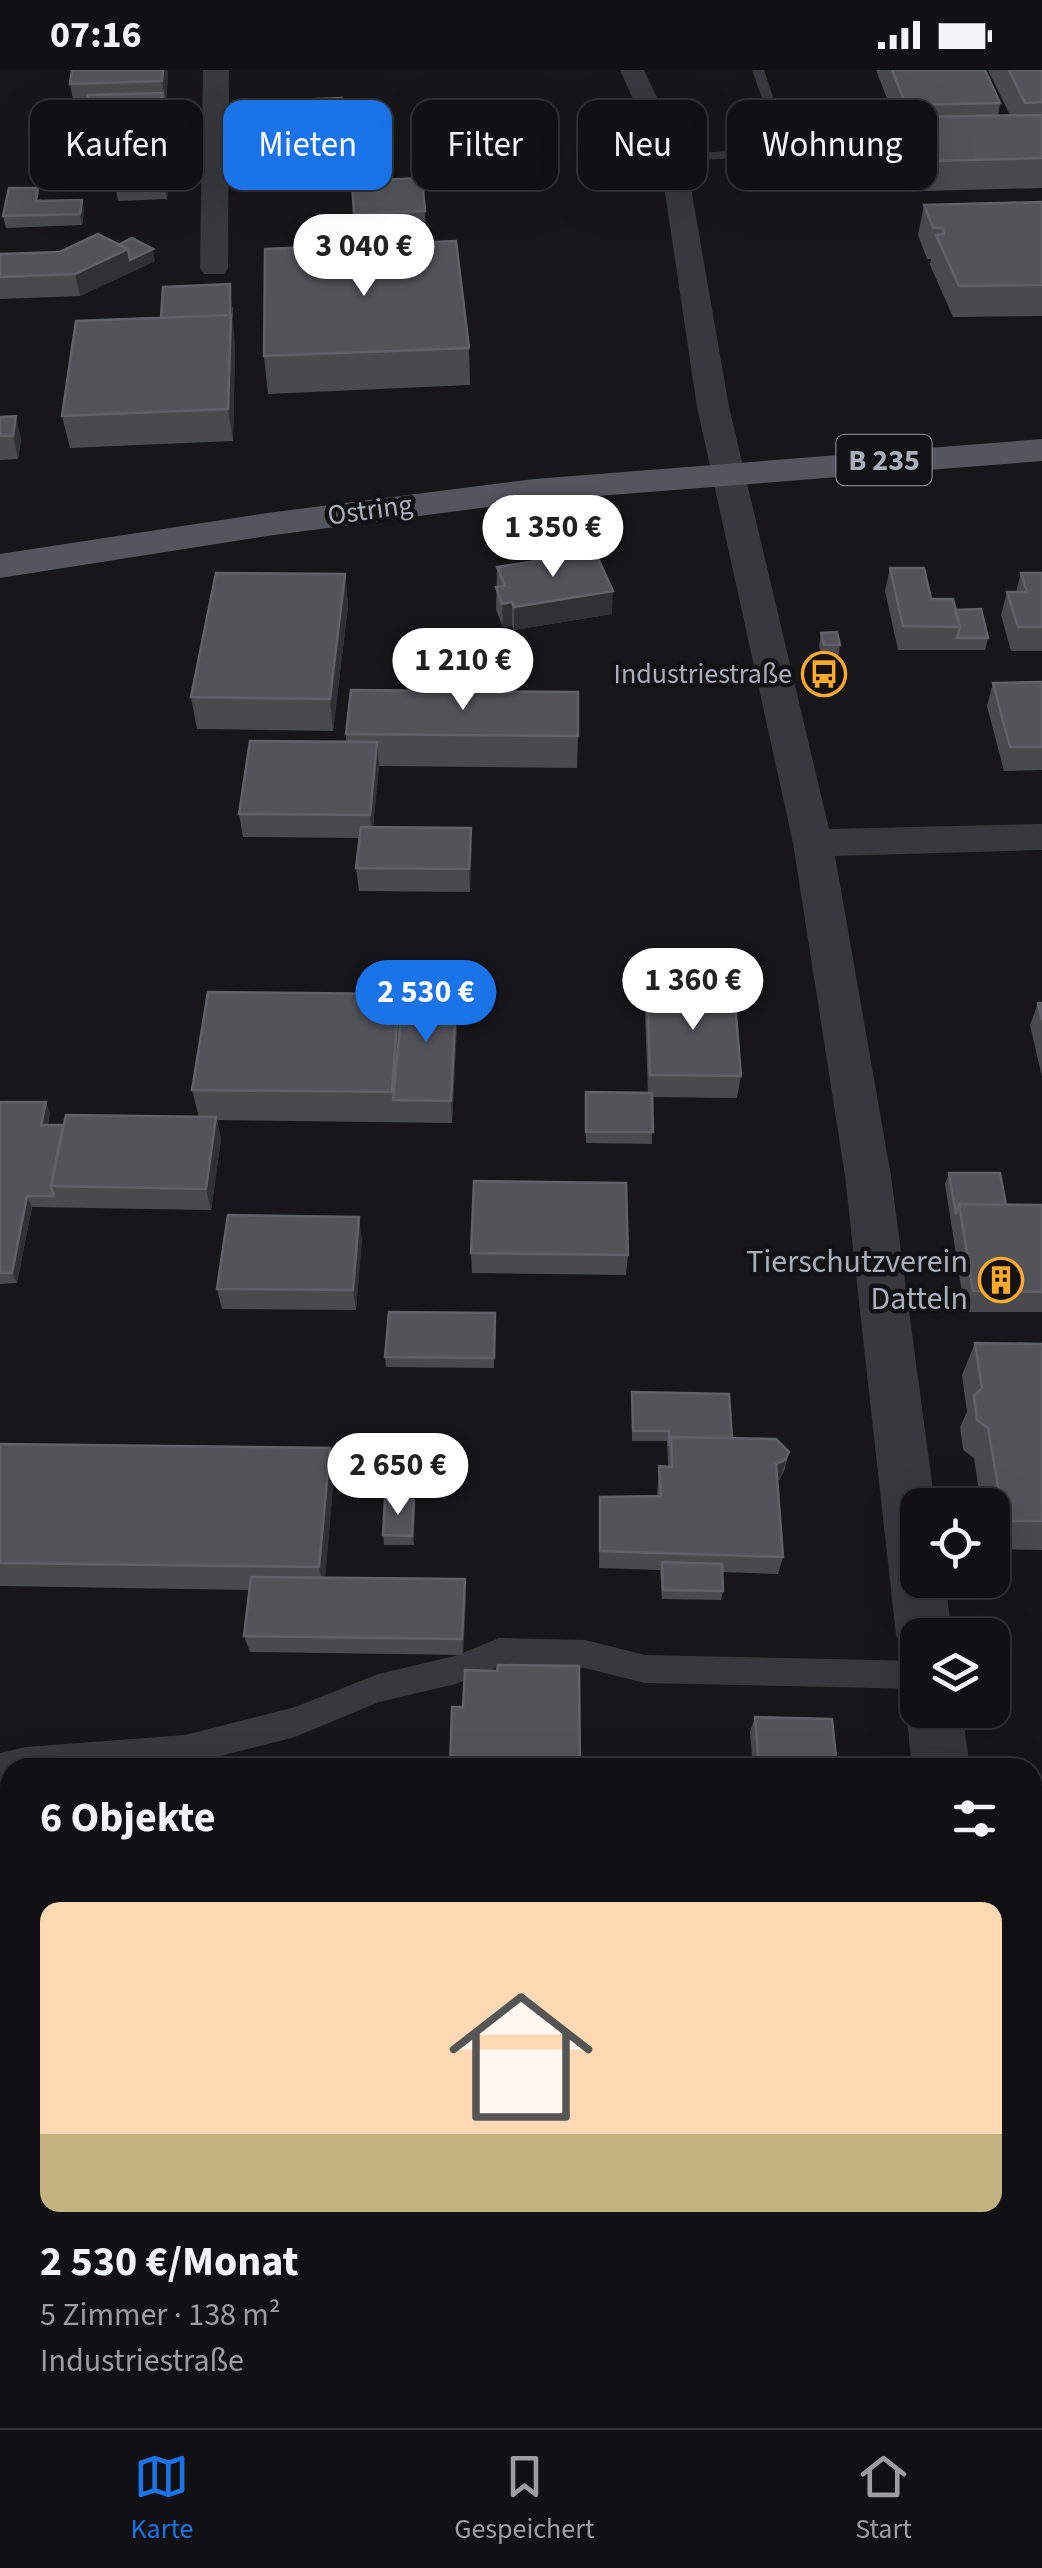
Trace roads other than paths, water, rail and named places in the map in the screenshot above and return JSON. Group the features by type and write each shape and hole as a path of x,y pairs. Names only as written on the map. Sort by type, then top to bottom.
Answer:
{"main road":[{"name":"Ostring","path":"0,566 415,504 726,472 1042,450"}],"street":[{"path":"214,268 217,70"},
{"path":"632,70 646,100"},
{"path":"678,190 726,472 813,843 868,1176 907,1488"},
{"path":"813,843 1042,838"},
{"path":"936,1728 940,1758"}],"lane":[{"path":"707,157 772,152 786,144 758,70"},
{"path":"79,1758 185,1750 295,1722 378,1688 456,1670 499,1652 586,1654 645,1669 900,1676"}],"place":[{"name":"Industriestraße","path":"824,674"},
{"name":"Tierschutzverein Datteln","path":"1001,1280"}]}
